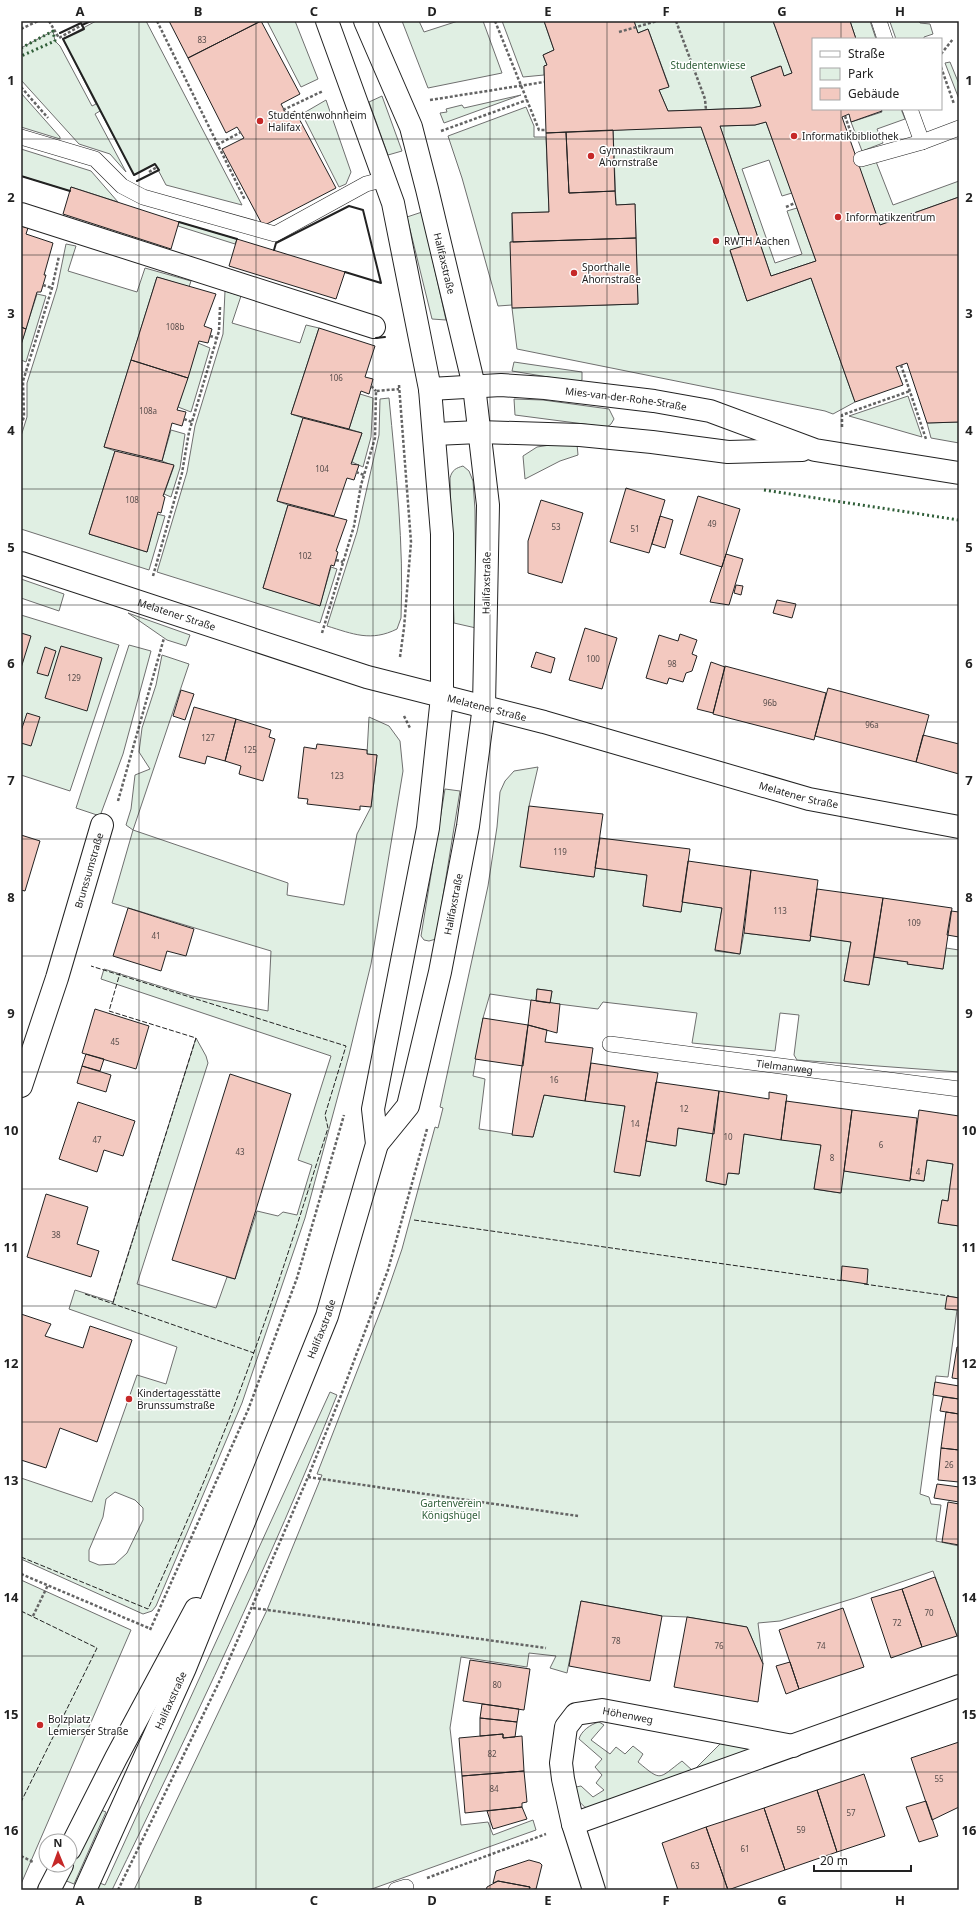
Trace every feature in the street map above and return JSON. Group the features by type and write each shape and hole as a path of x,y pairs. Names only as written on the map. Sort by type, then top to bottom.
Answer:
{"main road":[{"name":"Halifaxstraße","path":"85,1890 185,1668 327,1316 377,1144 373,1109 428,828 442,697 442,534 435,434 430,388 393,203 327,21"},
{"name":"Halifaxstraße","path":"365,21 411,127 427,189 474,386 488,505 484,706 466,833 440,972 423,1049 408,1106 377,1144"},
{"path":"21,214 374,327"},
{"name":"Mies-van-der-Rohe-Straße","path":"430,388 501,385 544,388 654,401 710,411 815,450 959,473"},
{"name":"Mies-van-der-Rohe-Straße","path":"435,434 479,432 580,435 652,442 728,452 815,450"},
{"name":"Melatener Straße","path":"21,563 397,685 484,706 809,799 959,826"},
{"name":"Brunssumstraße","path":"21,1086 57,978 102,825"},
{"name":"Halifaxstraße","path":"78,1833 116,1758 250,1508"},
{"path":"573,1824 959,1686"},
{"name":"Höhenweg","path":"594,1890 573,1824 561,1763 566,1727 576,1714 602,1710 793,1746"},
{"path":"49,1890 58,1873"}],"lane":[{"path":"879,21 885,38"},
{"path":"910,110 922,142"},
{"path":"861,159 922,142 959,128"},
{"path":"21,137 95,159 122,186 143,197 275,234 366,184 385,179"},
{"name":"Tielmanweg","path":"610,1044 959,1089"}],"path":[{"path":"21,29 38,21"},
{"path":"50,21 59,38 82,26"},
{"path":"157,21 217,145 261,230"},
{"path":"495,21 539,130 546,130"},
{"path":"618,32 655,21"},
{"path":"676,21 705,99 706,110"},
{"path":"639,27 641,31"},
{"path":"942,53 953,40"},
{"path":"942,70 956,111"},
{"path":"426,101 520,84 544,82"},
{"path":"283,110 324,90"},
{"path":"446,129 527,100"},
{"path":"217,145 241,132"},
{"path":"786,207 795,203"},
{"path":"21,425 24,417 23,380 52,288 65,228"},
{"path":"145,603 182,473 192,422 217,338 222,278"},
{"path":"43,285 52,288"},
{"path":"210,336 217,338"},
{"path":"901,365 917,410"},
{"path":"21,370 26,372"},
{"path":"327,616 354,526 364,474 375,438 376,391 371,386"},
{"path":"376,391 399,389 411,542 404,628 393,707 404,715 411,730"},
{"path":"842,455 842,415 910,391"},
{"path":"184,419 192,422"},
{"path":"356,472 364,474"},
{"path":"336,560 343,562"},
{"name":"Brunssumstraße","path":"102,825 113,818 171,612"},
{"path":"148,1636 248,1410 297,1278 346,1107"},
{"path":"308,1477 578,1516"},
{"path":"21,1574 151,1629"},
{"path":"33,1616 48,1585"},
{"path":"253,1608 546,1648"},
{"path":"401,1888 573,1824"}],"green space":[{"path":"96,21 146,21 242,205 166,185 155,164 134,175 100,111 95,114 126,172 110,154 79,144 21,80 21,48 53,31 55,41 60,46 92,106 96,104 63,39"},
{"path":"267,21 295,21 318,79 301,87"},
{"path":"402,21 419,21 424,32 458,21 483,21 502,73 428,88"},
{"path":"502,21 544,21 554,50 543,55 547,65 544,66 544,75 523,77"},
{"name":"Studentenwiese","path":"634,21 773,21 792,73 784,76 780,66 751,77 761,106 752,108 668,111 659,90 669,86 648,29 638,33"},
{"path":"850,21 870,21 876,38 856,38"},
{"path":"919,21 920,23 930,24 933,34 924,38 896,38 890,22"},
{"path":"950,62 959,84 959,99 945,63"},
{"path":"21,93 60,137 60,139 21,127"},
{"path":"521,95 444,123 440,113 447,112 446,109 462,105 464,108"},
{"path":"382,96 402,151 388,155 369,102"},
{"path":"326,100 351,172 346,184 339,187 302,114"},
{"path":"526,107 534,126 534,137 546,137 549,212 512,213 512,305 498,306 462,178 448,136"},
{"path":"881,110 901,110 905,119 877,129 883,143 862,151 851,122 882,112"},
{"path":"766,122 792,193 782,196 769,160 742,169 775,263 802,254 787,211 797,208 816,261 771,276 720,126 755,125"},
{"path":"701,127 743,246 730,251 747,301 811,278 855,402 833,414 825,411 517,349 512,308 638,304 635,204 616,205 613,130"},
{"path":"21,149 91,171 118,202 71,187 70,191 21,176"},
{"path":"875,159 893,205 959,181 959,197 880,225 858,164"},
{"path":"422,212 446,320 432,319 407,217"},
{"path":"179,222 237,239 235,244 178,226"},
{"path":"66,244 76,246 68,271 137,292 145,268 191,281 189,287 157,277 104,447 115,451 89,534 147,552 157,514 165,516 149,570 21,529 21,436 27,417 27,383 57,288"},
{"path":"225,291 241,296 232,323 300,343 306,325 319,328 291,414 303,418 277,501 288,505 263,588 320,605 331,567 337,569 320,623 157,572 187,472 195,426 223,334"},
{"path":"37,294 46,296 26,362 21,360 21,344"},
{"path":"198,343 210,348 191,412 178,407"},
{"path":"514,362 582,372 582,380 578,382 512,371"},
{"path":"360,394 373,398 371,437 363,467 352,462 362,433 349,429"},
{"path":"908,396 922,437 849,416"},
{"path":"389,398 397,480 402,591 401,618 397,629 388,633 370,636 345,632 327,626 357,532 379,435 380,399"},
{"path":"514,399 543,400 609,409 614,419 607,427 515,415"},
{"path":"959,422 959,443 931,438 927,423"},
{"path":"171,430 185,434 180,468 171,497 164,494 174,466 162,461"},
{"path":"563,443 577,444 578,455 560,461 525,479 523,456 537,447"},
{"path":"463,466 469,471 473,481 475,510 476,628 454,623 450,478 455,470"},
{"path":"21,579 64,594 59,611 21,598"},
{"path":"128,613 190,635 186,646 167,640"},
{"path":"21,615 119,645 70,791 21,775"},
{"path":"129,645 151,651 123,754 100,816 76,808"},
{"path":"162,655 189,664 133,830 126,825 131,809 135,775 150,769 139,752 142,728 156,685"},
{"path":"369,717 389,726 400,741 403,771 371,964 349,1055 305,1218 242,1403 156,1606 152,1611 143,1614 21,1559 21,1478 92,1502 137,1375 166,1384 177,1347 69,1309 75,1290 113,1302 196,1038 206,1056 208,1063 137,1284 216,1308 227,1277 235,1279 257,1211 278,1216 283,1212 297,1215 312,1165 298,1160 331,1056 101,979 104,969 192,996 268,1011 271,951 112,903 133,830 288,883 287,895 344,905 357,834 371,807 377,755 367,754","holes":["115,1492 135,1500 143,1508 143,1520 127,1553 115,1564 99,1565 89,1561 89,1550 103,1517 106,1499"]},
{"name":"Gartenverein Königshügel","path":"538,767 529,806 521,867 594,877 595,868 647,875 643,906 681,912 682,902 722,908 715,951 740,954 744,933 810,941 810,936 851,942 844,981 869,985 874,957 943,969 946,948 959,950 959,1072 797,1060 794,1055 799,1015 780,1013 775,1051 692,1043 697,1013 603,1002 598,1009 550,1003 552,991 537,989 536,1001 490,994 483,1018 473,1076 485,1079 479,1129 533,1137 544,1095 625,1106 615,1172 640,1176 646,1141 675,1146 678,1128 714,1134 706,1181 725,1185 728,1173 739,1174 744,1134 821,1145 814,1189 840,1193 844,1171 924,1181 927,1160 953,1164 948,1201 942,1200 939,1223 959,1226 959,1298 948,1296 946,1309 957,1310 948,1377 936,1376 920,1494 929,1497 931,1504 941,1505 936,1541 959,1546 959,1636 957,1636 933,1571 855,1598 780,1621 758,1623 763,1664 747,1627 687,1617 662,1616 581,1601 567,1673 550,1668 556,1656 529,1653 527,1667 461,1657 450,1728 461,1825 488,1822 493,1835 533,1820 536,1830 369,1890 134,1890 267,1610 322,1475 317,1474 382,1307 402,1249 435,1127 438,1128 443,1108 440,1107 488,886 497,827 500,792 505,781 514,771"},
{"path":"445,789 460,791 436,939 429,941 424,940 421,936"},
{"path":"330,1392 337,1395 311,1458 285,1520 200,1706 112,1890 94,1890 97,1882 105,1885"},
{"path":"21,1580 131,1630 43,1833 38,1833 38,1845 21,1884"},
{"path":"599,1722 604,1725 591,1740 610,1754 616,1747 625,1754 633,1746 643,1754 638,1762 652,1773 660,1776 668,1772 682,1761 693,1771 722,1742 746,1745 749,1746 750,1749 732,1765 587,1808 578,1800 576,1787 581,1786 593,1797 604,1790 596,1783 602,1775 595,1767 602,1759 579,1739 587,1728"},
{"path":"101,1810 106,1812 74,1884 64,1880 68,1873 78,1873 78,1854"}],"building":[{"path":"169,21 261,21 188,58"},
{"name":"Studentenwohnheim Halifax","path":"261,21 300,94 281,104 287,115 295,111 336,188 263,226 222,149 244,138 237,127 226,133 188,58"},
{"name":"Informatikzentrum","path":"544,21 634,21 638,33 648,29 669,87 659,90 668,111 752,108 761,106 751,77 781,66 784,76 792,73 773,21 850,21 856,38 812,38 812,110 882,110 851,122 849,114 842,117 880,225 959,197 959,422 927,423 907,363 896,367 903,385 855,402 811,278 747,301 730,250 743,246 701,127 546,133 544,66 547,65 543,55 554,50","holes":["766,122 816,261 771,276 720,126 755,125"]},
{"name":"Gymnastikraum Ahornstraße","path":"613,130 615,191 569,193 566,132"},
{"path":"566,132 569,193 615,191 616,205 635,204 636,238 513,242 512,213 549,212 546,133"},
{"path":"71,187 179,222 171,249 63,214"},
{"path":"21,226 28,228 26,234 53,243 41,292 37,292 26,329 21,327"},
{"name":"Sporthalle Ahornstraße","path":"636,238 638,304 512,308 510,242"},
{"path":"237,239 345,272 336,299 229,266"},
{"path":"157,277 216,294 204,326 212,329 208,343 199,341 188,378 131,360"},
{"path":"21,327 26,329 21,345"},
{"path":"319,328 375,346 365,377 373,379 369,394 361,391 349,429 291,414"},
{"path":"131,360 188,378 177,410 186,412 182,426 172,423 162,461 104,447"},
{"path":"303,418 362,433 351,464 359,465 354,480 347,478 334,516 277,501"},
{"path":"115,451 174,465 163,496 165,497 161,513 158,512 147,552 89,534"},
{"path":"626,488 665,500 649,553 610,542"},
{"path":"698,496 740,509 722,567 680,554"},
{"path":"541,500 583,513 562,583 528,573 528,541"},
{"path":"288,505 347,520 336,551 338,552 334,566 331,565 320,606 263,588"},
{"path":"660,516 673,520 665,548 652,544"},
{"path":"726,554 743,559 729,605 710,602"},
{"path":"736,585 743,586 741,595 734,593"},
{"path":"777,600 796,604 792,618 773,613"},
{"path":"585,628 617,638 602,689 569,680"},
{"path":"21,633 31,636 21,668"},
{"path":"680,634 697,640 692,654 697,656 692,671 686,673 683,682 669,678 667,684 646,678 659,635 678,641"},
{"path":"61,646 102,658 87,711 45,698"},
{"path":"45,647 56,651 48,676 37,673"},
{"path":"536,652 555,658 551,673 531,667"},
{"path":"711,662 725,667 713,713 697,709"},
{"path":"725,666 826,693 814,740 713,714"},
{"path":"828,688 929,715 916,762 815,736"},
{"path":"181,690 194,694 185,720 173,716"},
{"path":"194,707 236,719 225,761 207,756 205,764 179,757"},
{"path":"27,713 40,717 31,746 21,743 21,731"},
{"path":"236,719 271,730 269,737 275,739 263,781 239,774 241,766 225,761"},
{"path":"923,735 959,744 959,774 916,762"},
{"path":"317,744 367,750 367,754 377,755 371,807 360,806 360,810 307,804 308,799 298,798 304,747 316,749"},
{"path":"529,806 603,814 594,877 520,867"},
{"path":"21,835 40,841 25,891 21,890"},
{"path":"600,838 690,849 681,912 643,906 647,875 595,868"},
{"path":"688,861 751,870 740,954 715,950 722,908 682,902"},
{"path":"751,870 818,880 810,941 744,933"},
{"path":"817,889 883,898 869,985 844,981 851,942 810,936"},
{"path":"883,898 952,908 943,969 907,964 908,962 874,957"},
{"path":"128,908 194,929 186,956 167,951 161,971 113,956"},
{"path":"951,911 959,912 959,937 947,935"},
{"path":"537,989 552,991 550,1003 536,1001"},
{"path":"531,1000 560,1004 557,1033 528,1025"},
{"path":"95,1009 149,1026 136,1069 82,1053"},
{"path":"483,1018 528,1025 523,1066 475,1059"},
{"path":"528,1025 547,1030 545,1042 593,1048 585,1101 544,1095 533,1137 512,1135"},
{"path":"86,1054 104,1059 100,1071 82,1066"},
{"path":"591,1063 658,1073 640,1176 614,1172 625,1106 585,1101"},
{"path":"82,1066 111,1075 106,1092 77,1083"},
{"path":"230,1074 291,1094 235,1279 172,1260"},
{"path":"656,1082 719,1091 714,1134 678,1128 676,1146 646,1141"},
{"path":"719,1091 769,1099 769,1092 787,1095 781,1140 744,1134 739,1174 728,1173 726,1185 706,1181"},
{"path":"786,1101 852,1110 841,1193 814,1189 821,1145 781,1140"},
{"path":"78,1102 135,1121 123,1156 104,1150 97,1172 59,1159"},
{"path":"852,1110 917,1118 910,1181 844,1171"},
{"path":"919,1110 959,1116 959,1226 938,1223 942,1200 948,1201 953,1164 927,1160 924,1181 910,1179"},
{"path":"46,1194 88,1207 77,1244 99,1251 91,1277 27,1257"},
{"path":"842,1266 868,1269 867,1284 841,1280"},
{"path":"947,1296 959,1298 959,1310 945,1309"},
{"path":"21,1314 51,1324 45,1336 83,1348 90,1326 132,1340 97,1442 60,1428 46,1468 21,1460"},
{"path":"957,1347 959,1347 959,1379 952,1378"},
{"path":"935,1382 959,1386 959,1399 933,1395"},
{"path":"943,1397 959,1399 959,1414 940,1411"},
{"path":"946,1412 959,1414 959,1450 941,1448"},
{"path":"941,1448 959,1450 959,1482 938,1480"},
{"path":"937,1484 959,1487 959,1502 934,1498"},
{"path":"948,1502 959,1504 959,1545 942,1542"},
{"path":"935,1577 957,1636 922,1647 902,1589"},
{"path":"902,1589 922,1647 891,1658 871,1598"},
{"path":"581,1601 662,1616 650,1681 569,1666"},
{"path":"843,1608 864,1667 799,1689 779,1630"},
{"path":"687,1617 747,1627 763,1664 758,1702 674,1687"},
{"path":"470,1660 530,1669 524,1710 463,1701"},
{"path":"790,1662 799,1689 786,1694 776,1666"},
{"path":"482,1704 519,1709 517,1722 480,1718"},
{"path":"480,1718 517,1722 515,1737 503,1738 503,1734 480,1736"},
{"path":"503,1734 503,1738 522,1736 524,1771 462,1776 459,1738"},
{"path":"959,1742 959,1807 932,1820 911,1758"},
{"path":"524,1771 527,1802 522,1803 522,1807 465,1813 462,1776"},
{"path":"864,1774 885,1836 837,1852 817,1790"},
{"path":"817,1790 837,1852 785,1870 764,1808"},
{"path":"926,1801 938,1836 919,1842 906,1807"},
{"path":"522,1807 527,1819 493,1829 487,1811"},
{"path":"764,1808 785,1870 728,1890 706,1827"},
{"path":"706,1827 728,1890 678,1890 662,1843"},
{"path":"529,1860 542,1865 536,1889 529,1890 530,1887 498,1881 493,1883 496,1871"},
{"path":"498,1881 530,1887 529,1890 486,1890 487,1887"}],"hedge":[{"path":"21,48 53,31 55,41 21,56"},
{"path":"764,490 959,520"}],"fence":[{"path":"134,175 155,164 159,170"},
{"path":"21,1557 148,1609 217,1450 264,1324 328,1128 325,1115 346,1046 91,966"},
{"path":"113,1303 196,1038 109,1011 120,973"},
{"path":"414,1220 844,1281"},
{"path":"864,1284 949,1296"},
{"path":"85,1294 254,1353"},
{"path":"21,1611 97,1648 21,1802"}],"wall":[{"path":"82,25 91,21"},
{"path":"60,33 81,23 84,29 63,39 134,175 155,164 159,170 137,181"},
{"path":"21,176 70,191"},
{"path":"274,250 276,243 349,206 363,210 381,283 345,272"},
{"path":"179,222 237,239"},
{"path":"376,338 385,337"}],"place":[{"name":"Studentenwohnheim Halifax","path":"260,121"},
{"name":"Informatikbibliothek","path":"794,136"},
{"name":"Gymnastikraum Ahornstraße","path":"591,156"},
{"name":"Informatikzentrum","path":"838,217"},
{"name":"RWTH Aachen","path":"716,241"},
{"name":"Sporthalle Ahornstraße","path":"574,273"},
{"name":"Kindertagesstätte Brunssumstraße","path":"129,1399"},
{"name":"Bolzplatz Lemierser Straße","path":"40,1725"}]}
